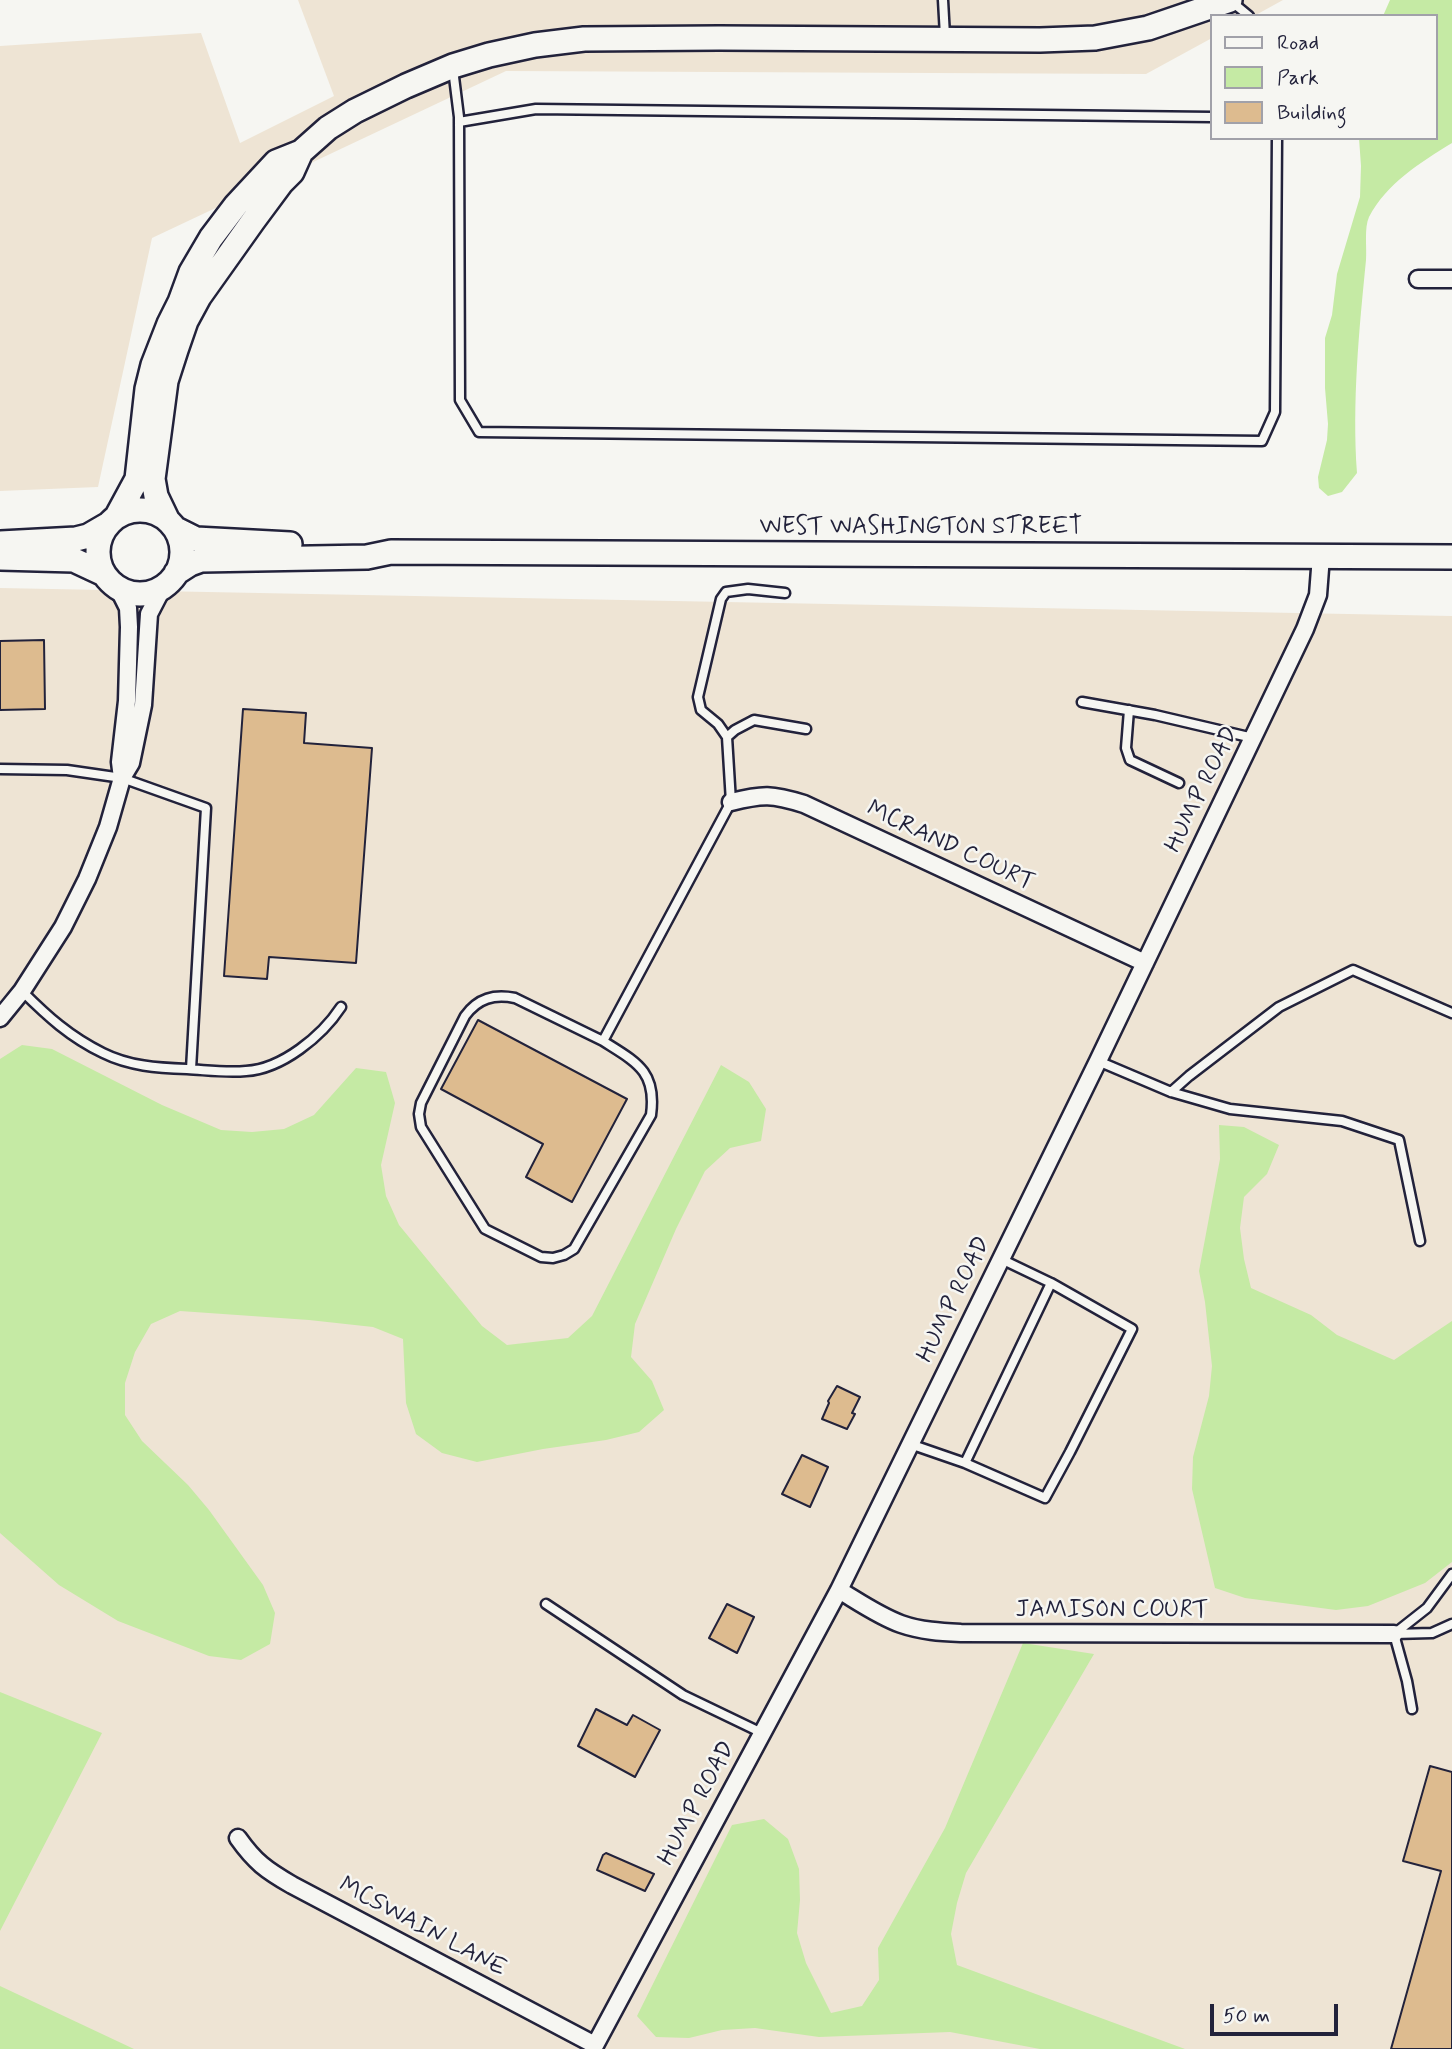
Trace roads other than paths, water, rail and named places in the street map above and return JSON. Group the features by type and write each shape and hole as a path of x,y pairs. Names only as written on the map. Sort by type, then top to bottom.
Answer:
{"main road":[{"path":"111,581 99,562 101,536 137,479 147,389 153,365 191,272 211,238 236,205 276,162 301,152 328,128 355,111 453,66 535,45 584,39 1095,38 1148,28 1230,0"},
{"path":"0,558 74,560 136,594 154,591 170,580 181,561 182,547 156,496 153,479 166,381 186,321 199,297 292,172 301,152"},
{"path":"0,542 76,539 88,536 130,511 156,512 172,524"},
{"name":"WEST WASHINGTON STREET","path":"172,524 196,539 366,546 391,552"},
{"name":"WEST WASHINGTON STREET","path":"170,580 190,564 201,560 367,557 391,552 1452,557"}],"street":[{"path":"1418,279 1452,279"},
{"name":"HUMP ROAD","path":"594,2047 839,1590 1146,963 1306,629 1318,595 1321,556"},
{"path":"0,1018 22,990 63,927 88,879 108,827 122,778 131,763 143,705 149,614 170,580"},
{"path":"111,581 128,608 127,701 120,762 122,778"},
{"name":"MCRAND COURT","path":"731,803 758,795 781,797 804,804 1146,963"},
{"name":"JAMISON COURT","path":"839,1590 902,1625 930,1632 1394,1634"},
{"name":"MCSWAIN LANE","path":"237,1838 265,1870 594,2047"}],"lane":[{"path":"943,0 945,39"},
{"path":"1230,0 1247,14"},
{"path":"453,66 459,122 460,400 479,432 1262,440 1275,412 1277,140"},
{"path":"459,122 536,109 1210,117"},
{"path":"603,1041 731,803 727,737 718,724 701,710 698,697 721,599 726,592 748,589 785,593"},
{"path":"1082,702 1155,715 1253,738"},
{"path":"1129,710 1126,748 1130,760 1179,783"},
{"path":"727,737 754,720 806,729"},
{"path":"0,769 67,770 122,778 206,808 191,1069"},
{"path":"1171,1092 1279,1007 1353,970 1452,1013"},
{"path":"22,990 52,1021 76,1038 104,1054 134,1065 247,1072 271,1065 299,1050 319,1035 341,1007"},
{"path":"500,995 515,999 603,1041 637,1063 649,1079 653,1098 651,1115 574,1249 554,1258 541,1257 485,1228 421,1127 421,1103 465,1016 472,1006 486,998 500,995"},
{"path":"1098,1061 1171,1092 1230,1109 1342,1121 1399,1140 1420,1241"},
{"path":"911,1444 965,1463 1045,1498 1132,1329 1051,1283 1001,1259"},
{"path":"965,1463 1051,1283"},
{"path":"1394,1634 1427,1608 1452,1574"},
{"path":"546,1604 682,1695 762,1733"},
{"path":"1394,1634 1432,1633 1452,1625"},
{"path":"1394,1634 1412,1709"}]}
